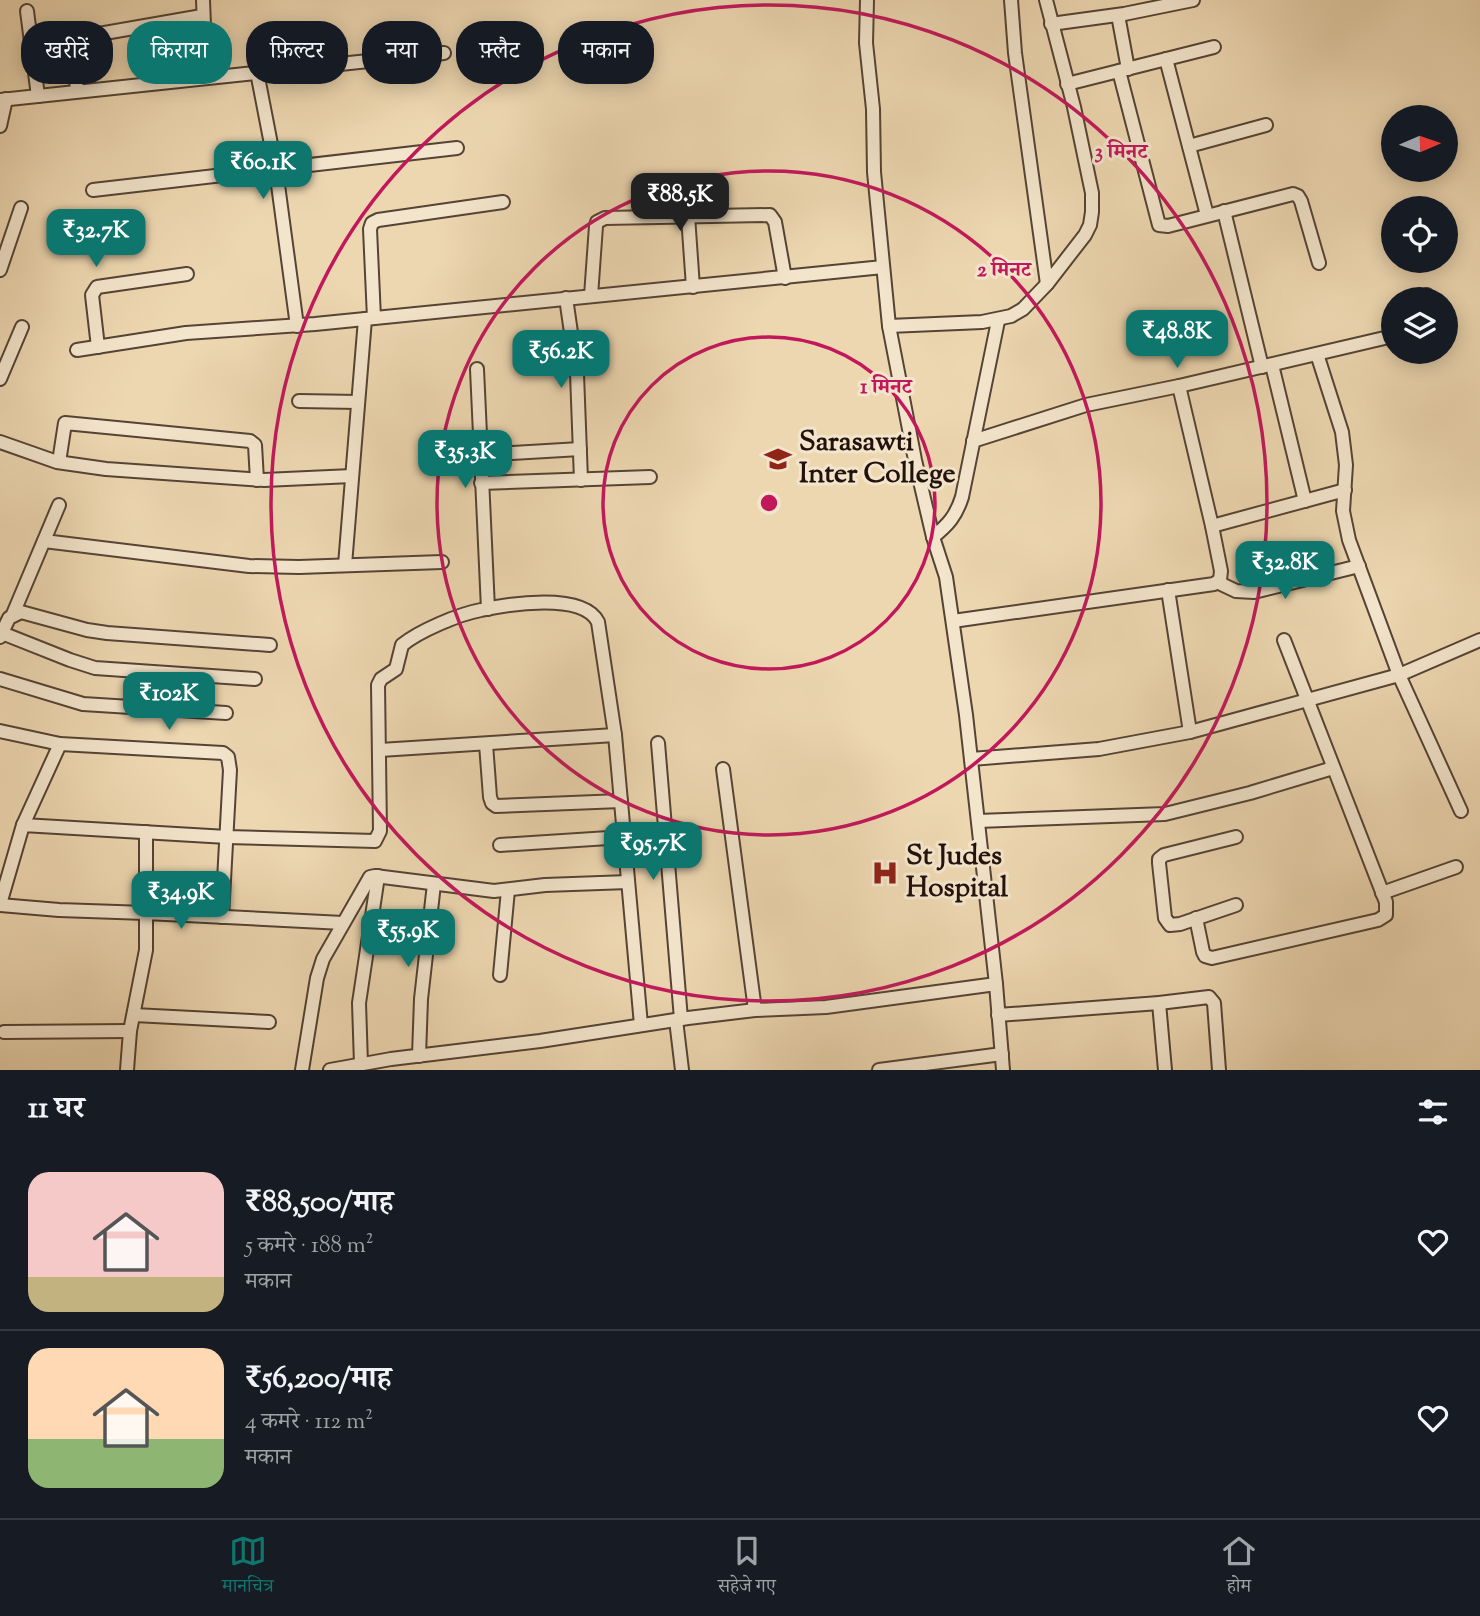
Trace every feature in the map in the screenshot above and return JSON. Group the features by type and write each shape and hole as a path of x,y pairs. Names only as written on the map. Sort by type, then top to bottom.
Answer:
{"street":[{"path":"202,21 203,0"},
{"path":"867,0 866,43 873,109 874,172 888,326 915,460 933,537 946,577 953,621 978,821 1003,1070"},
{"path":"1011,0 1015,52 1046,284"},
{"path":"888,326 998,321 1011,316 1023,309 1046,284 1085,235 1092,212 1092,193 1046,0"},
{"path":"1121,0 1124,70 1159,225 1165,227 1284,194 1298,196 1319,263"},
{"path":"1051,24 1193,0"},
{"path":"27,11 38,96"},
{"path":"77,91 73,43 76,38 202,16"},
{"path":"1067,84 1214,47"},
{"path":"348,63 444,53"},
{"path":"1166,59 1207,215"},
{"path":"0,126 3,100 146,84"},
{"path":"259,84 276,170 297,326"},
{"path":"1189,146 1266,125"},
{"path":"93,190 457,148"},
{"path":"345,565 358,402 370,318 372,223 503,202"},
{"path":"0,270 21,208"},
{"path":"1224,211 1305,501"},
{"path":"591,296 597,222 605,218 770,215 775,222 785,278"},
{"path":"688,216 693,287"},
{"path":"78,350 186,333 297,326 883,267"},
{"path":"98,347 92,302 92,295 97,287 103,284 187,274"},
{"path":"566,298 577,374 581,480"},
{"path":"933,537 950,523 957,513 998,321"},
{"path":"0,379 22,327"},
{"path":"974,441 1086,405 1381,339"},
{"path":"1317,354 1342,432 1346,465 1345,523 1399,675 1461,811"},
{"path":"477,369 488,609"},
{"path":"1179,386 1212,526 1221,576 1217,582"},
{"path":"299,401 358,402"},
{"path":"59,462 65,423 250,441 255,445 257,480"},
{"path":"0,442 59,462 106,469 257,480 352,476"},
{"path":"480,455 580,449"},
{"path":"481,483 650,477"},
{"path":"1212,526 1345,490"},
{"path":"59,505 13,614 1,635 95,668 255,680"},
{"path":"44,541 225,564 299,567 442,562"},
{"path":"953,621 1217,582 1236,591 1254,592 1359,566"},
{"path":"1168,590 1190,732"},
{"path":"23,825 227,837 375,841 380,831 378,685 381,679 396,669 402,645 462,615 488,609 548,602 589,610 597,622 615,735 641,1025"},
{"path":"13,614 26,613 107,633 270,645"},
{"path":"1196,919 1203,953 1212,958 1377,920 1386,915 1382,893 1284,640"},
{"path":"971,759 1099,749 1190,732 1399,675 1480,640"},
{"path":"0,679 83,704 226,713"},
{"path":"0,731 60,744 223,752 228,757 230,771 222,917"},
{"path":"380,750 615,735"},
{"path":"658,743 682,1070"},
{"path":"60,744 23,825 0,904 59,910 342,923"},
{"path":"486,744 490,797 496,806 621,801"},
{"path":"978,821 1165,814 1250,793 1333,768"},
{"path":"723,769 755,1010"},
{"path":"127,1070 130,1031 146,950 146,832"},
{"path":"1236,836 1164,855 1159,859 1167,923 1175,925 1236,905"},
{"path":"500,845 624,837"},
{"path":"1382,893 1456,867"},
{"path":"302,1070 317,978 323,959 366,881 373,876 481,891 628,882"},
{"path":"354,1067 359,1003 378,876"},
{"path":"419,1056 421,999 434,884"},
{"path":"500,975 509,890"},
{"path":"330,1070 678,1019 755,1010 826,1007 996,984"},
{"path":"998,1015 1159,1003 1202,997 1212,999 1219,1070"},
{"path":"1159,1003 1165,1070"},
{"path":"134,1015 269,1022"},
{"path":"4,1032 130,1031"},
{"path":"879,1070 927,1067 1002,1054"}],"place":[{"name":"Sarasawti Inter College","path":"778,459"},
{"name":"St Judes Hospital","path":"885,873"}]}
